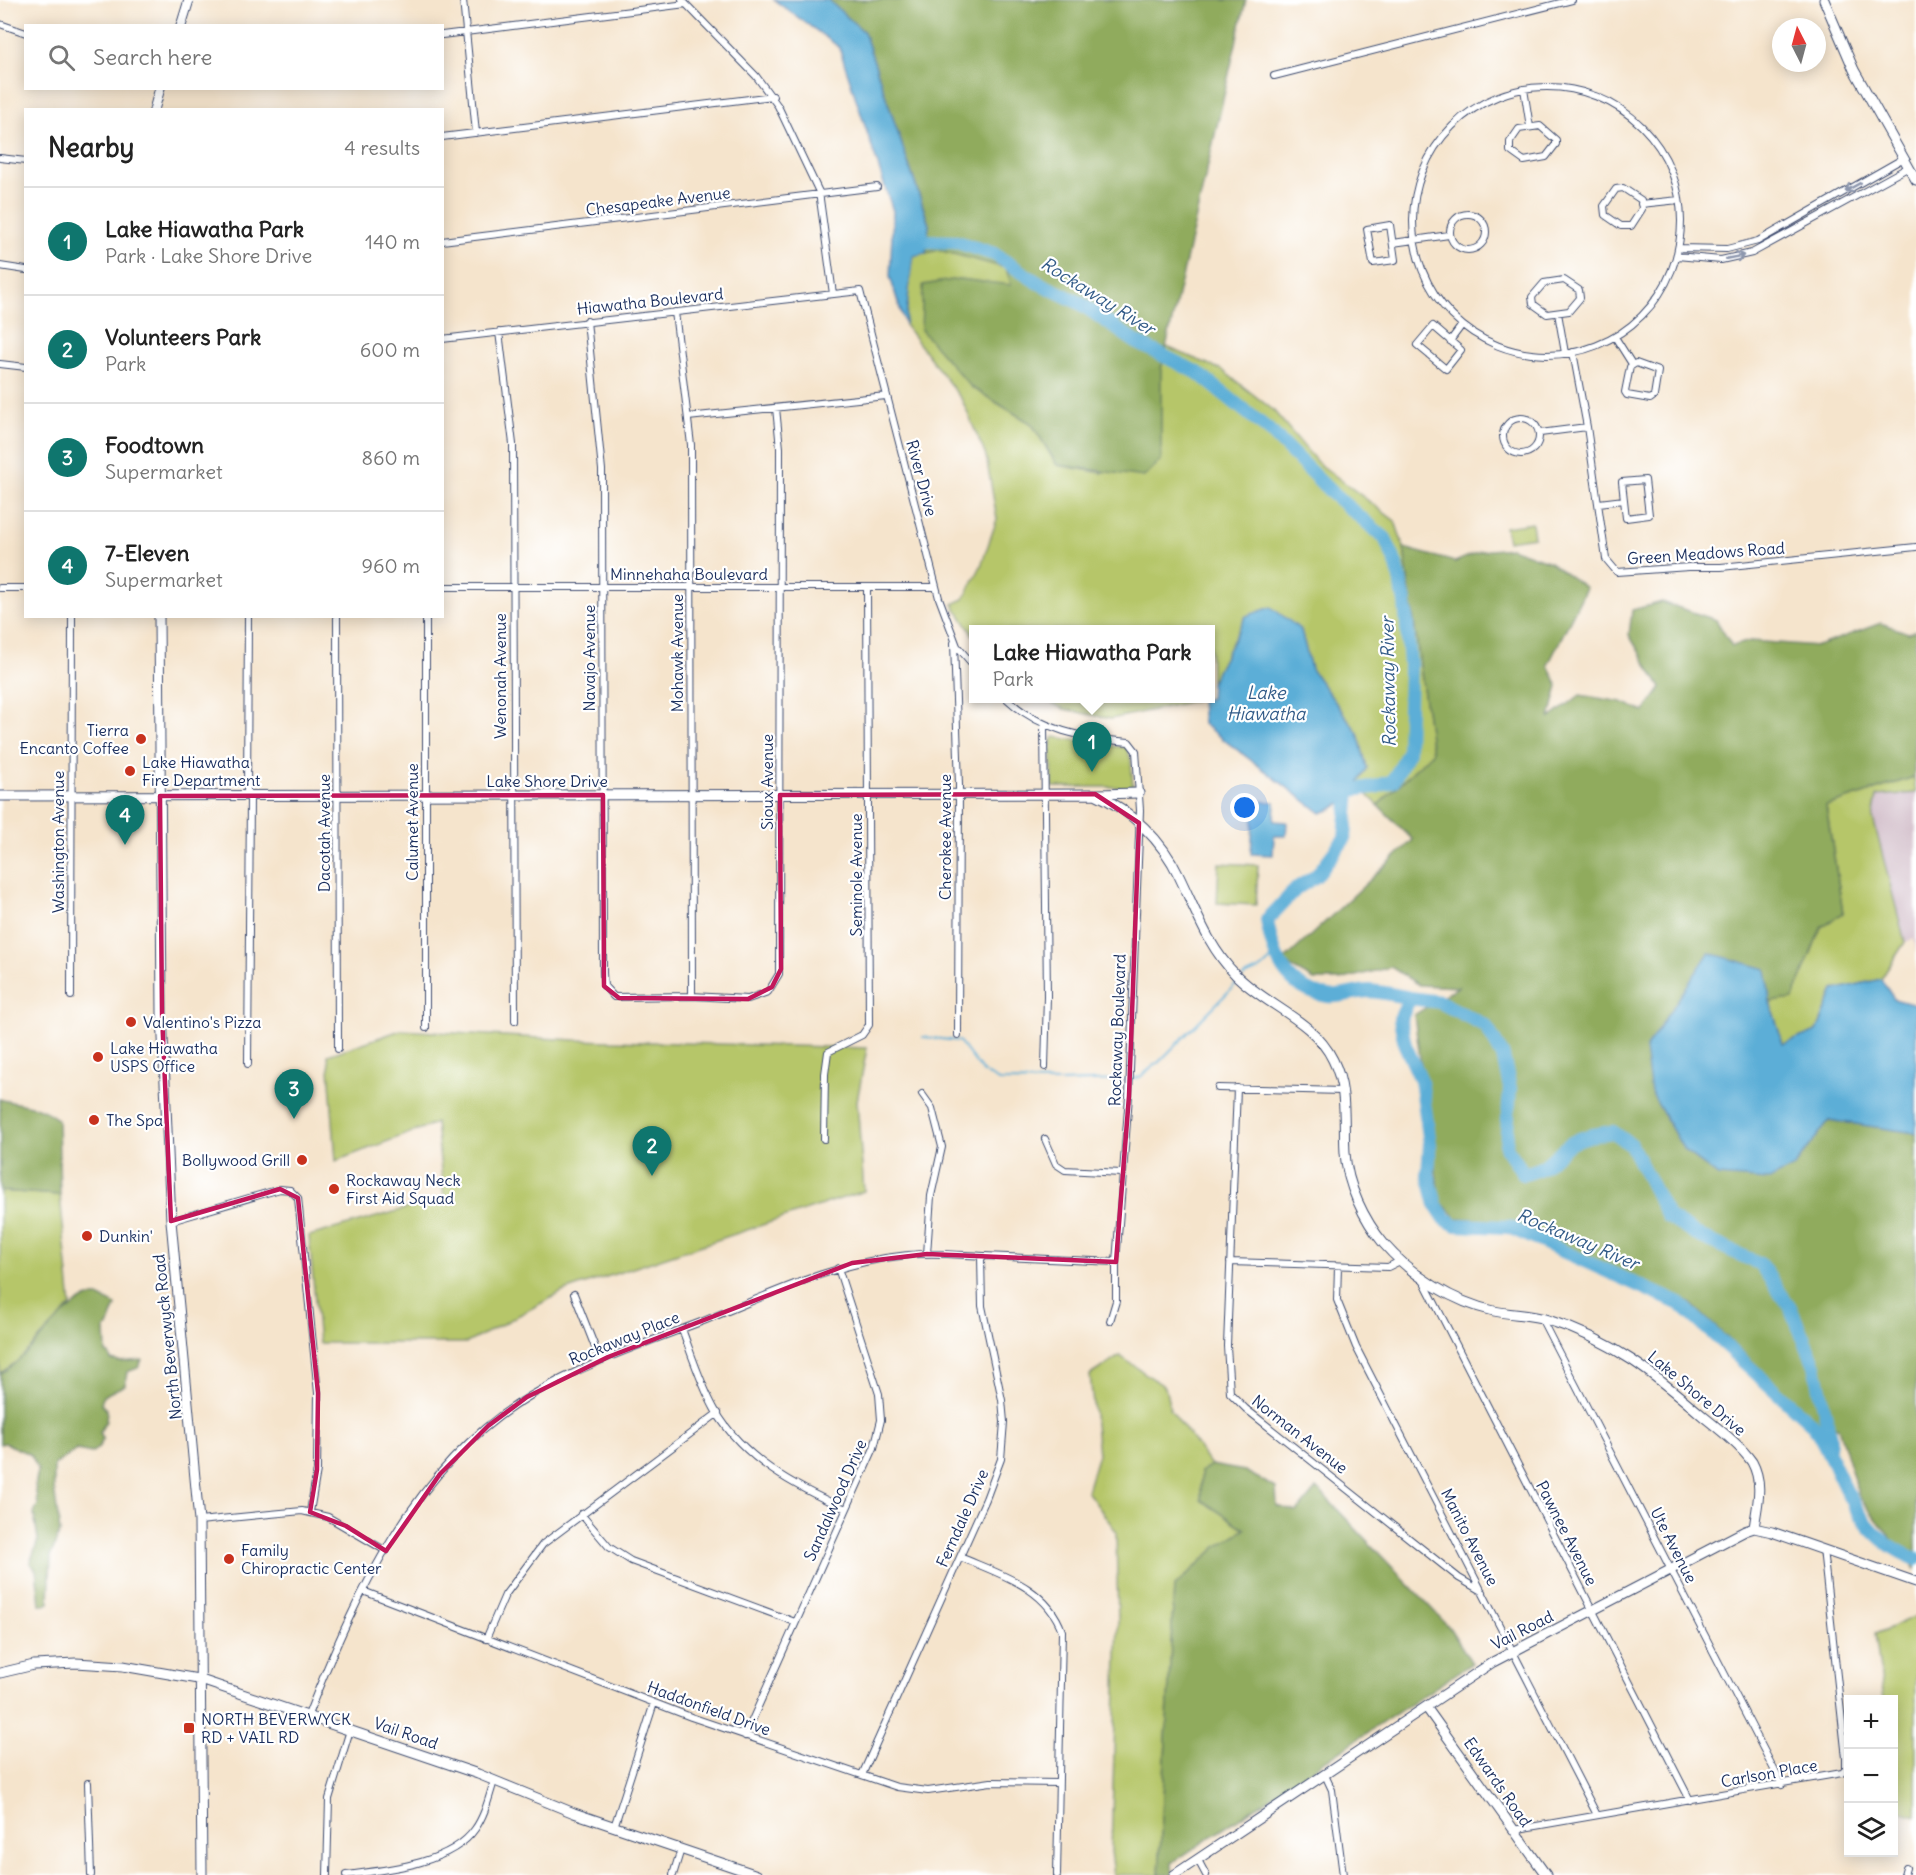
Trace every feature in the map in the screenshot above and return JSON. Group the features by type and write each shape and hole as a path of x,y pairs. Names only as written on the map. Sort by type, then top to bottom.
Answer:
{"street":[{"path":"182,24 189,0"},
{"path":"463,0 476,133"},
{"path":"1274,76 1572,0"},
{"path":"1824,0 1854,70 1909,162 1916,180"},
{"path":"444,35 684,2 756,76 772,96 819,195 833,294"},
{"path":"0,24 24,32"},
{"path":"1543,87 1577,91 1595,96 1626,112 1647,132 1666,158 1679,200 1679,248 1669,276 1656,299 1642,316 1615,337 1565,354 1534,355 1503,348 1462,325 1440,302 1428,284 1414,240 1417,190 1436,147 1469,112 1497,97 1524,89 1543,87"},
{"path":"1524,89 1530,128"},
{"path":"155,108 159,90"},
{"path":"444,137 772,96"},
{"path":"1540,126 1555,136 1556,144 1546,158 1524,161 1510,151 1510,142 1519,129 1530,128 1540,126"},
{"path":"0,158 24,161"},
{"path":"1679,248 1719,250 1758,240 1909,162"},
{"path":"1677,256 1721,260 1752,253 1909,162"},
{"name":"Chesapeake Avenue","path":"444,241 877,187"},
{"path":"1623,188 1641,200 1641,204 1642,209 1631,226 1621,226 1605,215 1604,206 1616,189 1623,188"},
{"path":"1641,204 1679,200"},
{"path":"1469,213 1485,224 1486,233 1476,249 1467,251 1452,241 1449,235 1460,214 1469,213"},
{"path":"1390,225 1393,243 1395,260 1373,263 1367,228 1390,225"},
{"path":"1393,243 1449,235"},
{"path":"0,266 24,270"},
{"path":"1564,280 1579,290 1580,298 1569,311 1558,313 1546,314 1533,304 1532,297 1544,283 1564,280"},
{"name":"Hiawatha Boulevard","path":"444,339 860,291"},
{"name":"River Drive","path":"860,291 936,587 957,646 969,660"},
{"name":"Mohawk Avenue","path":"675,312 691,445 692,996"},
{"path":"1558,313 1565,354"},
{"name":"Navajo Avenue","path":"587,321 602,470 603,973 604,986 609,994"},
{"path":"1450,341 1462,325"},
{"path":"1433,326 1450,341 1461,350 1446,369 1417,345 1433,326"},
{"name":"Wenonah Avenue","path":"499,332 513,444 515,1021"},
{"path":"1615,337 1632,364 1658,371 1654,396 1650,399 1628,395 1625,392 1632,364"},
{"name":"Green Meadows Road","path":"1573,352 1587,427 1606,559 1617,572 1721,567 1916,548"},
{"path":"0,364 24,367"},
{"path":"688,417 886,396"},
{"name":"Sioux Avenue","path":"609,994 619,998 692,996 754,999 768,992 781,969 780,448 776,408"},
{"path":"1517,417 1537,427 1540,433 1540,438 1528,454 1523,455 1504,444 1503,435 1513,418 1517,417"},
{"path":"1540,433 1587,427"},
{"path":"1645,480 1649,515 1626,518 1624,500 1622,482 1645,480"},
{"path":"1599,503 1624,500"},
{"name":"Minnehaha Boulevard","path":"444,586 936,587"},
{"name":"Seminole Avenue","path":"824,1139 825,1074 828,1052 861,1035 869,1025 867,587"},
{"path":"0,588 24,588"},
{"name":"Washington Avenue","path":"70,996 72,618"},
{"name":"North Beverwyck Road","path":"159,618 162,1014 171,1221 200,1521 198,1679 202,1875"},
{"path":"248,618 248,1064"},
{"name":"Dacotah Avenue","path":"337,618 338,1049"},
{"name":"Calumet Avenue","path":"426,618 426,1028"},
{"name":"Cherokee Avenue","path":"954,639 958,795 958,1035"},
{"path":"1012,703 1044,724 1047,996 1045,1067"},
{"name":"Rockaway Boulevard","path":"1044,724 1077,736 1129,742 1136,751 1139,823 1129,1096 1121,1173 1116,1301 1110,1321"},
{"name":"Lake Shore Drive","path":"0,796 1139,793"},
{"name":"Lake Shore Drive","path":"1095,794 1139,823 1172,861 1209,940 1234,974 1264,1000 1294,1017 1318,1038 1333,1059 1342,1091 1345,1155 1351,1184 1375,1232 1400,1261 1421,1277 1472,1304 1492,1310 1541,1317 1590,1336 1646,1367 1748,1456 1758,1476 1760,1491 1754,1528"},
{"path":"1218,1088 1342,1091"},
{"name":"Norman Avenue","path":"1237,1088 1227,1383 1233,1398 1459,1578 1483,1592"},
{"path":"922,1094 932,1108 942,1147 931,1196 927,1254"},
{"path":"1045,1139 1056,1164 1065,1170 1121,1173"},
{"path":"171,1221 280,1189 290,1190 300,1203 318,1393 317,1470 310,1512"},
{"name":"Rockaway Place","path":"308,1715 339,1639 363,1591 386,1551 433,1482 488,1426 527,1397 600,1360 838,1268 869,1260 927,1254 1116,1262"},
{"name":"Ferndale Drive","path":"862,1776 998,1469 1003,1443 1002,1400 982,1306 981,1256"},
{"path":"1230,1262 1388,1267 1400,1261"},
{"name":"Manito Avenue","path":"1338,1266 1337,1295 1340,1311 1597,1815"},
{"name":"Sandalwood Drive","path":"745,1736 873,1448 879,1429 881,1408 872,1370 838,1268"},
{"name":"Pawnee Avenue","path":"1421,1277 1690,1800"},
{"path":"574,1294 600,1360"},
{"name":"Ute Avenue","path":"1541,1317 1782,1785"},
{"path":"682,1329 718,1413 752,1453 775,1473 802,1490 846,1509"},
{"path":"486,1639 505,1595 529,1560 559,1530 718,1413"},
{"path":"200,1521 249,1515 310,1512 346,1526 386,1551"},
{"path":"581,1514 609,1547 631,1561 795,1622"},
{"path":"1754,1528 1772,1532 1916,1582"},
{"name":"Vail Road","path":"1174,1875 1493,1662 1754,1528"},
{"name":"Carlson Place","path":"1513,1830 1818,1779 1842,1773 1846,1769 1823,1549"},
{"path":"960,1557 1040,1595 1059,1621 1063,1647 1057,1875"},
{"name":"Haddonfield Drive","path":"363,1591 654,1703 897,1787 920,1791 944,1790 991,1782 1058,1783"},
{"name":"Vail Road","path":"0,1673 34,1665 76,1663 123,1666 198,1679 308,1715 494,1781 614,1827 757,1875"},
{"path":"614,1827 654,1703"},
{"name":"Edwards Road","path":"1426,1707 1546,1875"},
{"path":"327,1875 329,1799 350,1730"},
{"path":"1325,1775 1332,1790 1344,1875"},
{"path":"346,1875 436,1857 454,1849 477,1827 494,1781"},
{"path":"88,1783 91,1875"},
{"path":"673,1875 681,1849"},
{"path":"1198,1860 1206,1875"}],"highlighted area":[{"path":"1095,794 1139,823 1129,1096 1116,1262 927,1254 852,1263 608,1357 527,1397 488,1426 440,1474 386,1551 346,1526 310,1512 317,1470 318,1393 298,1198 280,1189 171,1221 162,1014 160,796 603,795 604,986 619,998 748,999 772,987 781,969 780,795"}],"shaded area":[{"path":"1916,793 1916,951 1914,939 1905,942 1873,818 1877,796"}],"green space":[{"path":"828,0 1246,0 1161,369 1161,460 1144,477 1057,465 1032,424 971,387 921,330 923,285 958,279 1011,285 1006,268 939,250 926,253 929,224 864,32"},
{"path":"939,250 1006,268 1012,286 958,279 971,387 1032,424 1057,465 1102,473 1161,369 1167,347 1222,370 1273,410 1317,462 1395,521 1404,548 1432,753 1378,805 1358,785 1367,768 1358,733 1311,669 1301,630 1246,616 1215,675 1215,625 969,625 969,629 953,604 964,599 981,566 997,519 986,456 962,400 905,325 913,255"},
{"path":"1532,523 1534,537 1508,541 1505,527"},
{"path":"1404,548 1455,562 1481,551 1511,548 1550,562 1586,588 1548,665 1558,686 1550,718 1580,695 1622,702 1644,712 1661,688 1629,635 1632,610 1662,602 1716,620 1732,646 1751,641 1818,646 1881,623 1908,633 1916,630 1914,777 1826,806 1843,913 1821,927 1793,999 1770,1002 1766,969 1651,1092 1684,1150 1718,1176 1794,1167 1829,1120 1916,1133 1916,1569 1859,1497 1838,1427 1820,1425 1690,1303 1511,1222 1456,1218 1440,1201 1414,1015 1458,987 1419,985 1391,967 1340,980 1314,980 1282,962 1413,840 1378,805 1432,753"},
{"path":"1051,703 1184,703 1111,719 1064,709"},
{"path":"1054,737 1127,748 1131,760 1133,787 1053,787 1051,742"},
{"path":"1914,777 1916,793 1877,796 1873,818 1905,942 1881,979 1834,990 1817,1031 1783,1044 1770,1002 1793,998 1821,927 1843,913 1826,806"},
{"path":"1219,863 1258,865 1256,905 1217,903"},
{"path":"401,1030 575,1040 867,1048 857,1101 864,1191 564,1291 467,1343 319,1343 309,1236 444,1198 436,1123 336,1161 328,1055"},
{"path":"0,1099 38,1108 58,1120 60,1195 0,1191"},
{"path":"0,1191 60,1195 71,1306 18,1362 0,1373"},
{"path":"88,1297 100,1297 116,1305 108,1327 105,1328 106,1353 109,1354 111,1360 119,1362 142,1360 138,1368 127,1372 125,1385 103,1396 101,1404 107,1410 106,1421 100,1432 103,1440 98,1448 91,1453 77,1450 54,1465 54,1487 60,1532 51,1555 49,1603 45,1605 40,1604 36,1570 30,1563 38,1540 34,1513 38,1505 35,1486 38,1470 31,1455 5,1443 0,1444 0,1374 23,1356 64,1314"},
{"path":"1120,1356 1165,1387 1170,1409 1211,1465 1201,1472 1245,1529 1218,1546 1174,1587 1159,1875 1114,1875 1111,1851 1118,1622 1116,1531 1087,1491 1098,1454 1090,1375"},
{"path":"1211,1465 1245,1471 1276,1488 1277,1506 1297,1512 1317,1488 1449,1627 1472,1663 1172,1863 1173,1875 1159,1875 1174,1587 1218,1546 1245,1529 1201,1500 1201,1472"},
{"path":"1916,1616 1916,1816 1898,1811 1898,1695 1883,1695 1875,1634"}],"water":[{"path":"774,0 828,0 864,32 929,225 926,253 913,256 905,325 890,277 893,211 839,47"},
{"name":"Lake Hiawatha","path":"1271,607 1301,630 1311,669 1358,733 1367,768 1349,796 1329,810 1321,813 1203,724 1201,703 1215,703 1215,675 1246,616"},
{"path":"1254,801 1275,802 1274,821 1287,822 1286,836 1274,836 1273,855 1251,854"},
{"path":"1709,953 1766,969 1770,1002 1783,1044 1817,1031 1834,990 1881,979 1894,999 1916,1005 1916,1133 1829,1120 1794,1167 1769,1180 1718,1176 1684,1150 1651,1092 1645,1049"}],"waterway":[{"name":"Rockaway River","path":"920,229 923,241 957,242 994,254 1037,282 1080,303 1136,342 1198,373 1270,431 1334,495 1385,538 1397,566 1405,602 1410,665 1408,752 1393,781 1375,787 1349,790 1345,838 1316,876 1297,888 1267,920 1278,959 1291,979 1313,993 1333,996 1369,991 1410,998 1400,1019 1405,1045 1421,1080 1430,1144 1428,1174 1436,1205 1445,1219 1456,1225 1509,1227 1680,1304 1814,1426 1864,1520 1877,1535 1894,1548 1916,1559"},
{"path":"1243,977 1262,968 1275,956"},
{"path":"923,1037 959,1041 983,1072 999,1081 1125,1080 1140,1077 1159,1062 1239,981"},
{"path":"1410,998 1440,1002 1486,1026 1503,1056 1510,1088 1506,1147 1524,1174 1543,1166 1578,1140 1613,1132 1631,1145 1668,1217 1695,1234 1760,1264 1790,1307 1815,1365 1830,1437 1829,1448"}],"place":[{"name":"Tierra Encanto Coffee","path":"141,739"},
{"name":"Lake Hiawatha Fire Department","path":"130,771"},
{"name":"Lake Hiawatha Park","path":"1092,772"},
{"name":"7-Eleven","path":"125,845"},
{"name":"Valentino's Pizza","path":"131,1022"},
{"name":"Lake Hiawatha USPS Office","path":"98,1057"},
{"name":"Foodtown","path":"294,1119"},
{"name":"The Spa","path":"94,1120"},
{"name":"Bollywood Grill","path":"302,1160"},
{"name":"Volunteers Park","path":"652,1176"},
{"name":"Rockaway Neck First Aid Squad","path":"334,1189"},
{"name":"Dunkin'","path":"87,1236"},
{"name":"Family Chiropractic Center","path":"229,1559"},
{"name":"NORTH BEVERWYCK RD + VAIL RD","path":"189,1728"}]}
